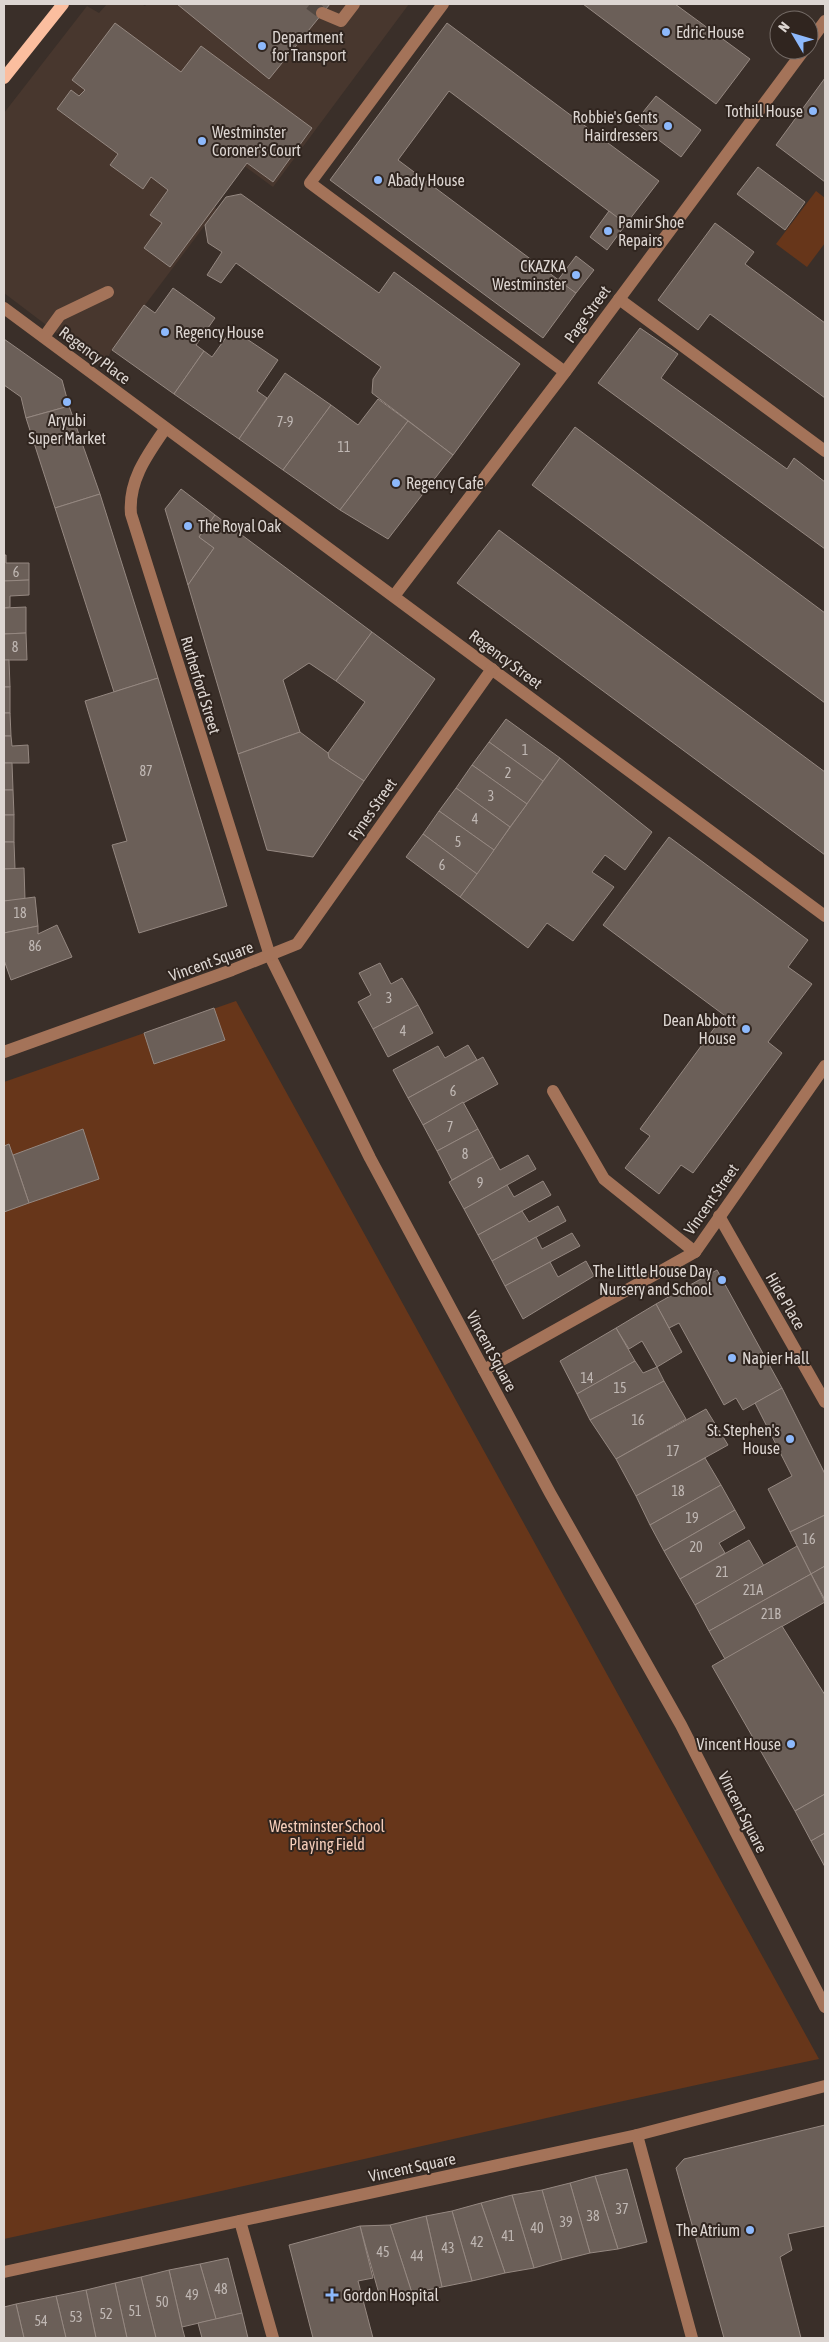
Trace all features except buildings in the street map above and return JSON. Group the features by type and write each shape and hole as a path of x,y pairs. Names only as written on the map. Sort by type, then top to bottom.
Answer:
{"main road":[{"path":"6,71 63,4"}],"street":[{"path":"322,13 341,21 354,4"},
{"path":"443,4 310,183 565,372"},
{"name":"Page Street","path":"394,596 565,372 797,60"},
{"path":"44,337 60,315 108,292"},
{"path":"618,299 825,452"},
{"name":"Regency Place","path":"4,308 165,428"},
{"name":"Regency Street","path":"165,428 825,916"},
{"name":"Rutherford Street","path":"165,428 136,477 131,493 131,514 270,956"},
{"name":"Fynes Street","path":"270,956 297,944 492,669"},
{"name":"Vincent Square","path":"4,1052 270,956 370,1158 550,1493 681,1725 825,2007"},
{"name":"Vincent Street","path":"484,1370 694,1252 825,1066"},
{"path":"553,1092 604,1179 694,1252"},
{"name":"Hide Place","path":"719,1216 825,1402"},
{"name":"Vincent Square","path":"4,2272 637,2135 825,2086"},
{"path":"637,2135 692,2338"},
{"path":"240,2221 273,2338"}],"shaded area":[{"path":"107,4 141,4 145,6 147,4 409,4 273,187 228,154 197,195 217,209 112,349 103,368 4,293 4,113 87,6 99,13"}],"green space":[{"path":"816,191 825,198 825,243 807,267 776,244"},
{"name":"Westminster School Playing Field","path":"236,1001 819,2059 4,2239 4,1082"}],"tunnel":[{"path":"310,4 322,13"}],"place":[{"name":"Edric House","path":"666,32"},
{"name":"Department for Transport","path":"262,46"},
{"name":"Tothill House","path":"813,111"},
{"name":"Robbie's Gents Hairdressers","path":"668,126"},
{"name":"Westminster Coroner's Court","path":"202,141"},
{"name":"Abady House","path":"378,180"},
{"name":"Pamir Shoe Repairs","path":"608,231"},
{"name":"CKAZKA Westminster","path":"576,275"},
{"name":"Regency House","path":"165,332"},
{"name":"Aryubi Super Market","path":"67,402"},
{"name":"Regency Cafe","path":"396,483"},
{"name":"The Royal Oak","path":"188,526"},
{"name":"Dean Abbott House","path":"746,1029"},
{"name":"The Little House Day Nursery and School","path":"722,1280"},
{"name":"Napier Hall","path":"732,1358"},
{"name":"St. Stephen's House","path":"790,1439"},
{"name":"Vincent House","path":"791,1744"},
{"name":"The Atrium","path":"750,2230"},
{"name":"Gordon Hospital","path":"332,2295"}]}
